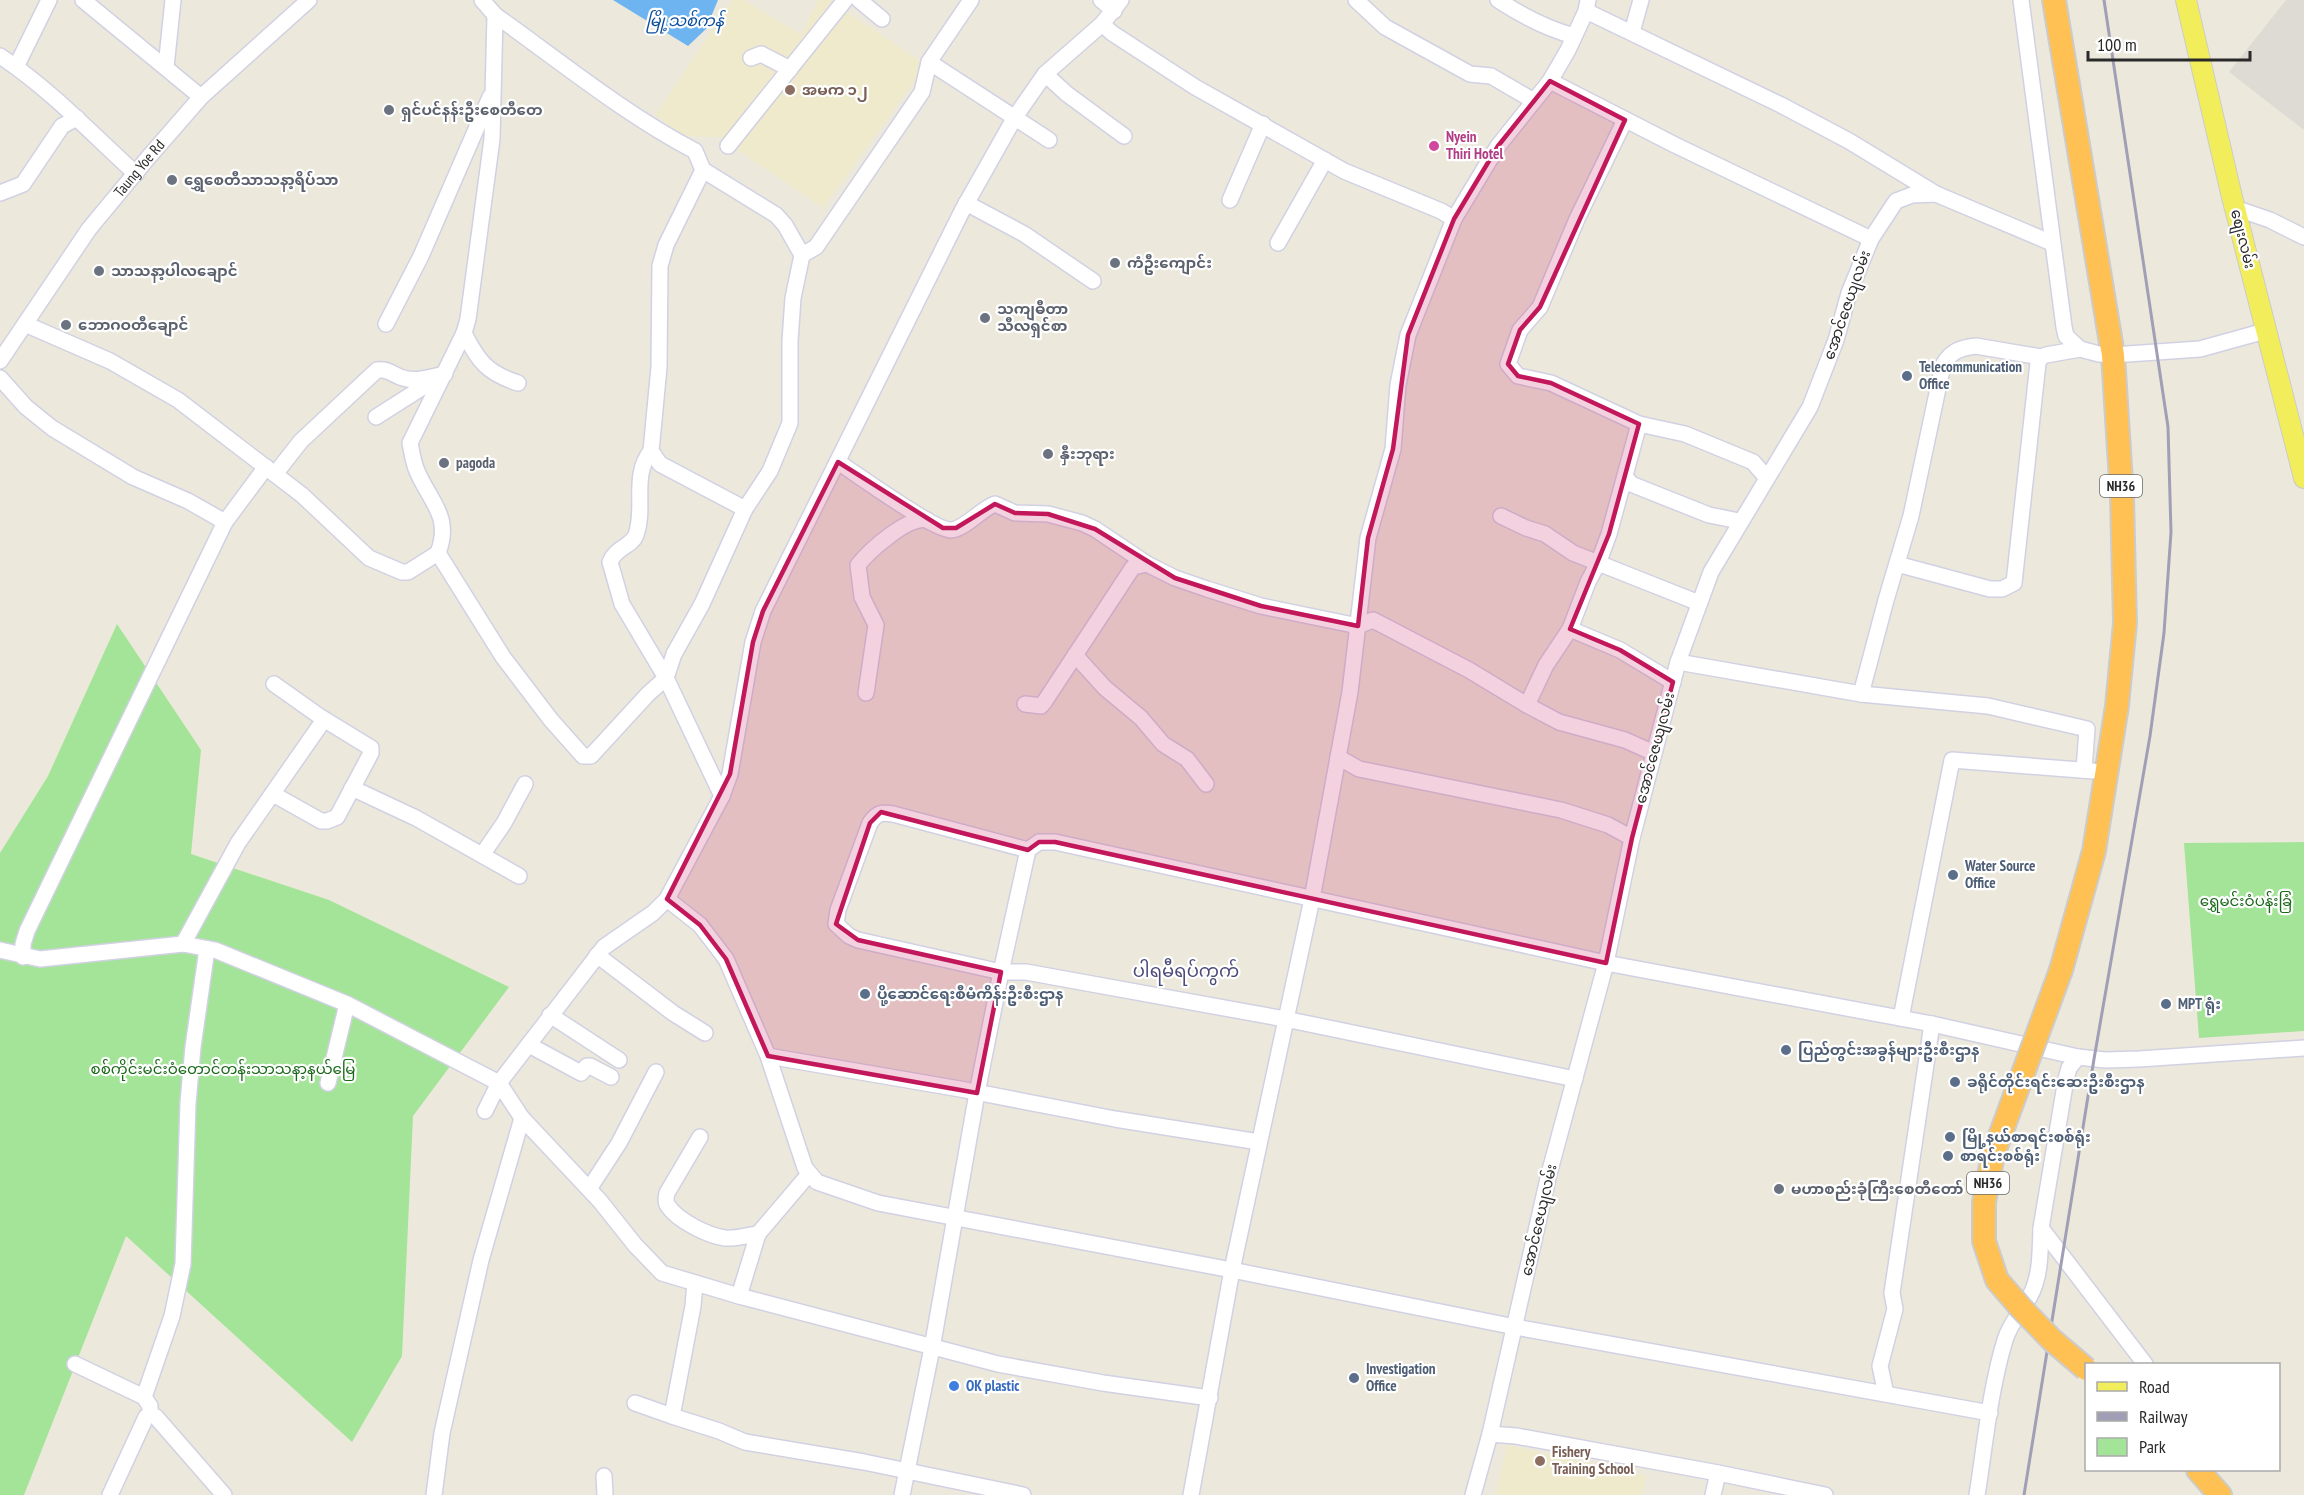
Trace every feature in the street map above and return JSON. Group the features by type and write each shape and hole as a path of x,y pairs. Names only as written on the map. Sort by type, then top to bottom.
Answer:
{"highway":[{"name":"NH36","path":"2054,0 2113,355 2122,497 2125,623 2108,772 2094,852 2061,970 1993,1155 1984,1202 1984,1241 1997,1280 2020,1308 2085,1368"},
{"path":"2199,1471 2220,1495"}],"main road":[{"name":"စျေးလမ်း","path":"2186,0 2265,331 2304,478"}],"street":[{"path":"16,67 49,0"},
{"path":"83,0 201,97"},
{"path":"166,67 173,0"},
{"name":"Taung Yoe Rd","path":"0,361 89,229 201,97 309,0"},
{"path":"438,553 503,657 551,720 583,756 591,756 648,694 666,678 674,654 702,604 745,508 770,471 790,423 790,341 793,298 802,255 782,221 703,170 695,151 654,129 495,15 482,0"},
{"path":"728,146 845,0"},
{"path":"859,0 882,19"},
{"path":"802,255 816,247 922,92 929,62 971,0"},
{"path":"485,1111 499,1083 604,947 652,913 667,899 722,796 730,774 753,642 763,611 966,203 1015,117 1045,74 1102,24 1117,6 1101,0"},
{"path":"1356,0 1385,27 1470,74 1491,76 1534,101"},
{"path":"1498,0 1551,28 1574,36"},
{"path":"1632,32 1641,0"},
{"path":"2021,0 2064,327 2067,336 2080,349"},
{"path":"1191,1495 1232,1270 1312,899 1350,692 1368,538 1393,448 1398,385 1408,335 1454,219 1498,146 1550,81 1574,36 1587,5 1632,32 1849,141 1936,194"},
{"path":"25,324 110,362 178,400 302,495 369,558 402,572 408,572 438,553 443,541 444,526 416,470 410,443 439,375 465,333 468,319 492,139 495,15"},
{"path":"1102,24 1112,33 1195,87 1344,171 1441,211 1454,219"},
{"path":"751,58 761,54 790,69"},
{"path":"0,56 77,118 136,174"},
{"path":"929,62 1049,140"},
{"path":"1045,74 1067,94 1124,136"},
{"path":"1550,81 1625,120 1871,239"},
{"path":"386,324 421,256 484,114 495,83"},
{"path":"0,193 23,184 62,126 77,118"},
{"path":"1625,120 1577,219 1540,307 1520,330 1508,364 1518,376 1551,383 1639,424 1685,434 1753,462 1766,477"},
{"path":"1230,200 1263,124"},
{"path":"1278,243 1325,160"},
{"path":"703,170 666,245 660,266 659,367 651,451 644,460 640,472 636,535 631,543 615,553 610,562 622,603 666,678 722,796"},
{"name":"အောင်ဇေယျလမ်း","path":"1473,1495 1490,1434 1549,1174 1606,963 1632,838 1678,662 1711,572 1739,521 1810,407 1836,340 1849,293 1871,239 1896,201 1912,195 1936,194 2052,243"},
{"path":"966,203 1024,234 1093,281"},
{"path":"2235,208 2263,217 2304,237"},
{"path":"1862,694 1911,516 1943,365 1948,356 1955,351 1976,346 2041,357 2055,352 2080,349 2113,355 2200,349 2265,331"},
{"path":"465,333 474,353 489,370 503,378 518,382"},
{"path":"1897,564 1990,589 2002,590 2014,583 2036,373 2041,357"},
{"path":"24,957 23,944 27,931 225,522 301,441 377,370 386,369 402,378 422,380 439,375"},
{"path":"376,417 439,375"},
{"path":"0,378 26,406 52,428 133,477 188,501 225,522"},
{"path":"1527,705 1546,665 1570,629 1610,534 1639,424"},
{"path":"651,451 660,464 745,508"},
{"path":"838,462 927,519 950,530 970,520 986,507 995,504 1015,513 1048,514 1095,529 1147,564 1176,578 1261,606 1358,626 1373,620 1469,670 1559,722 1625,740 1654,753"},
{"path":"1625,476 1631,484 1709,515 1739,521"},
{"path":"1501,516 1545,534 1573,552 1700,603"},
{"path":"866,693 876,625 862,597 858,565 870,551 905,526 920,518 927,519"},
{"path":"1026,704 1041,706 1133,567 1147,564"},
{"path":"1570,629 1620,650 1673,682"},
{"path":"1075,656 1105,688 1142,718 1163,744 1187,759 1206,784"},
{"path":"1678,662 1862,694 1988,706 2087,729 2084,770"},
{"path":"273,794 321,821 337,817 371,753 371,748 322,718 274,684"},
{"path":"183,944 238,843 315,735 322,718"},
{"path":"1338,757 1359,769 1561,810 1608,825 1632,838"},
{"path":"1901,1018 1952,760 2108,772"},
{"path":"482,855 504,823 525,784"},
{"path":"352,788 416,818 519,876"},
{"path":"1028,850 881,812 870,824 838,910 836,924 849,936 1001,972 1026,972 1285,1019 1575,1078"},
{"path":"902,1495 932,1348 1001,972 1028,850 1039,842 1055,842 1606,963 1932,1024 2078,1057 2105,1060 2139,1059 2304,1048"},
{"path":"667,899 700,925 726,958 768,1056 805,1168 817,1182 878,1203 1232,1270 1515,1327 1990,1413"},
{"path":"0,950 40,959 183,944 207,949 347,1004 499,1083 522,1118 589,1189 635,1245 662,1273 739,1296 998,1364 1183,1396 1210,1398"},
{"path":"144,1397 172,1316 183,1264 188,1103 193,1047 207,949"},
{"path":"597,956 673,1013 705,1033"},
{"path":"328,1083 347,1004"},
{"path":"550,1015 619,1060"},
{"path":"1886,1394 1880,1366 1895,1309 1892,1293 1932,1024"},
{"path":"529,1045 581,1073 587,1066 590,1066 611,1077"},
{"path":"768,1056 1115,1119 1259,1142"},
{"path":"1977,1495 2004,1341 2010,1326 2036,1283 2041,1228 2066,1079 2069,1068 2078,1057"},
{"path":"589,1189 619,1143 656,1072"},
{"path":"434,1495 442,1433 481,1260 522,1118"},
{"path":"700,1137 667,1193 668,1206 687,1222 712,1235 728,1238 758,1234"},
{"path":"739,1296 758,1234 809,1174"},
{"path":"2041,1228 2143,1363"},
{"path":"672,1416 693,1306 695,1283"},
{"path":"75,1364 144,1397 150,1406 150,1414 146,1417 110,1495"},
{"path":"634,1402 745,1442 864,1462 1023,1495"},
{"path":"150,1414 156,1417 224,1495"},
{"path":"1490,1434 1516,1436 1825,1495"},
{"path":"1713,1495 1718,1473"},
{"path":"604,1476 605,1495"}],"highlighted area":[{"path":"1550,81 1625,120 1540,307 1520,330 1508,364 1518,376 1551,383 1639,424 1609,534 1570,629 1620,650 1673,682 1632,838 1606,963 1055,842 1039,842 1028,850 881,812 870,823 836,924 858,940 1001,972 977,1093 768,1056 726,959 700,925 667,899 730,774 753,642 763,611 838,462 943,528 956,528 995,504 1015,513 1048,514 1095,529 1175,578 1261,606 1358,626 1368,538 1393,449 1408,335 1454,219 1498,146"}],"shaded area":[{"name":"အမက ၁၂","path":"732,0 744,0 801,35 818,0 829,0 926,65 823,208 719,137 682,136 656,115"},
{"path":"2286,0 2304,0 2304,130 2229,72"},
{"name":"Fishery Training School","path":"1507,1445 1647,1476 1642,1495 1496,1495"}],"green space":[{"name":"စစ်ကိုင်းမင်းဝံတောင်တန်းသာသနာ့နယ်မြေ","path":"117,624 201,750 191,854 329,900 509,987 413,1116 402,1356 352,1442 126,1236 24,1495 0,1495 0,853 48,776"},
{"name":"ရွှေမင်းဝံပန်းခြံ","path":"2304,842 2304,1031 2199,1038 2184,843"}],"water":[{"name":"မြို့သစ်ကန်","path":"613,0 718,0 706,29 688,46"}],"railway":[{"path":"2024,1495 2094,1059 2150,736 2164,633 2171,532 2168,427 2104,0"}],"place":[{"name":"အမက ၁၂","path":"790,90"},
{"name":"ရှင်ပင်နန်းဦးစေတီတေ","path":"389,110"},
{"name":"Nyein Thiri Hotel","path":"1434,146"},
{"name":"ရွှေစေတီသာသနာ့ရိပ်သာ","path":"172,180"},
{"name":"ကံဦးကျောင်း","path":"1115,263"},
{"name":"သာသနာ့ပါလချောင်","path":"99,271"},
{"name":"သကျဓီတာ သီလရှင်စာ","path":"985,318"},
{"name":"ဘောဂဝတီချောင်","path":"66,325"},
{"name":"Telecommunication Office","path":"1907,376"},
{"name":"နှီးဘုရား","path":"1048,454"},
{"name":"pagoda","path":"444,463"},
{"name":"Water Source Office","path":"1953,875"},
{"name":"ပို့ဆောင်ရေးစီမံကိန်းဦးစီးဌာန","path":"865,994"},
{"name":"MPT ရုံး","path":"2166,1004"},
{"name":"ပြည်တွင်းအခွန်များဦးစီးဌာန","path":"1786,1050"},
{"name":"ခရိုင်တိုင်းရင်းဆေးဦးစီးဌာန","path":"1955,1082"},
{"name":"မြို့နယ်စာရင်းစစ်ရုံး","path":"1950,1137"},
{"name":"စာရင်းစစ်ရုံး","path":"1948,1156"},
{"name":"မဟာစည်းခုံကြီးစေတီတော်","path":"1779,1189"},
{"name":"Investigation Office","path":"1354,1378"},
{"name":"OK plastic","path":"954,1386"},
{"name":"Fishery Training School","path":"1540,1461"}],"district":[{"name":"ပါရမီရပ်ကွက်","path":"1186,971"}]}
